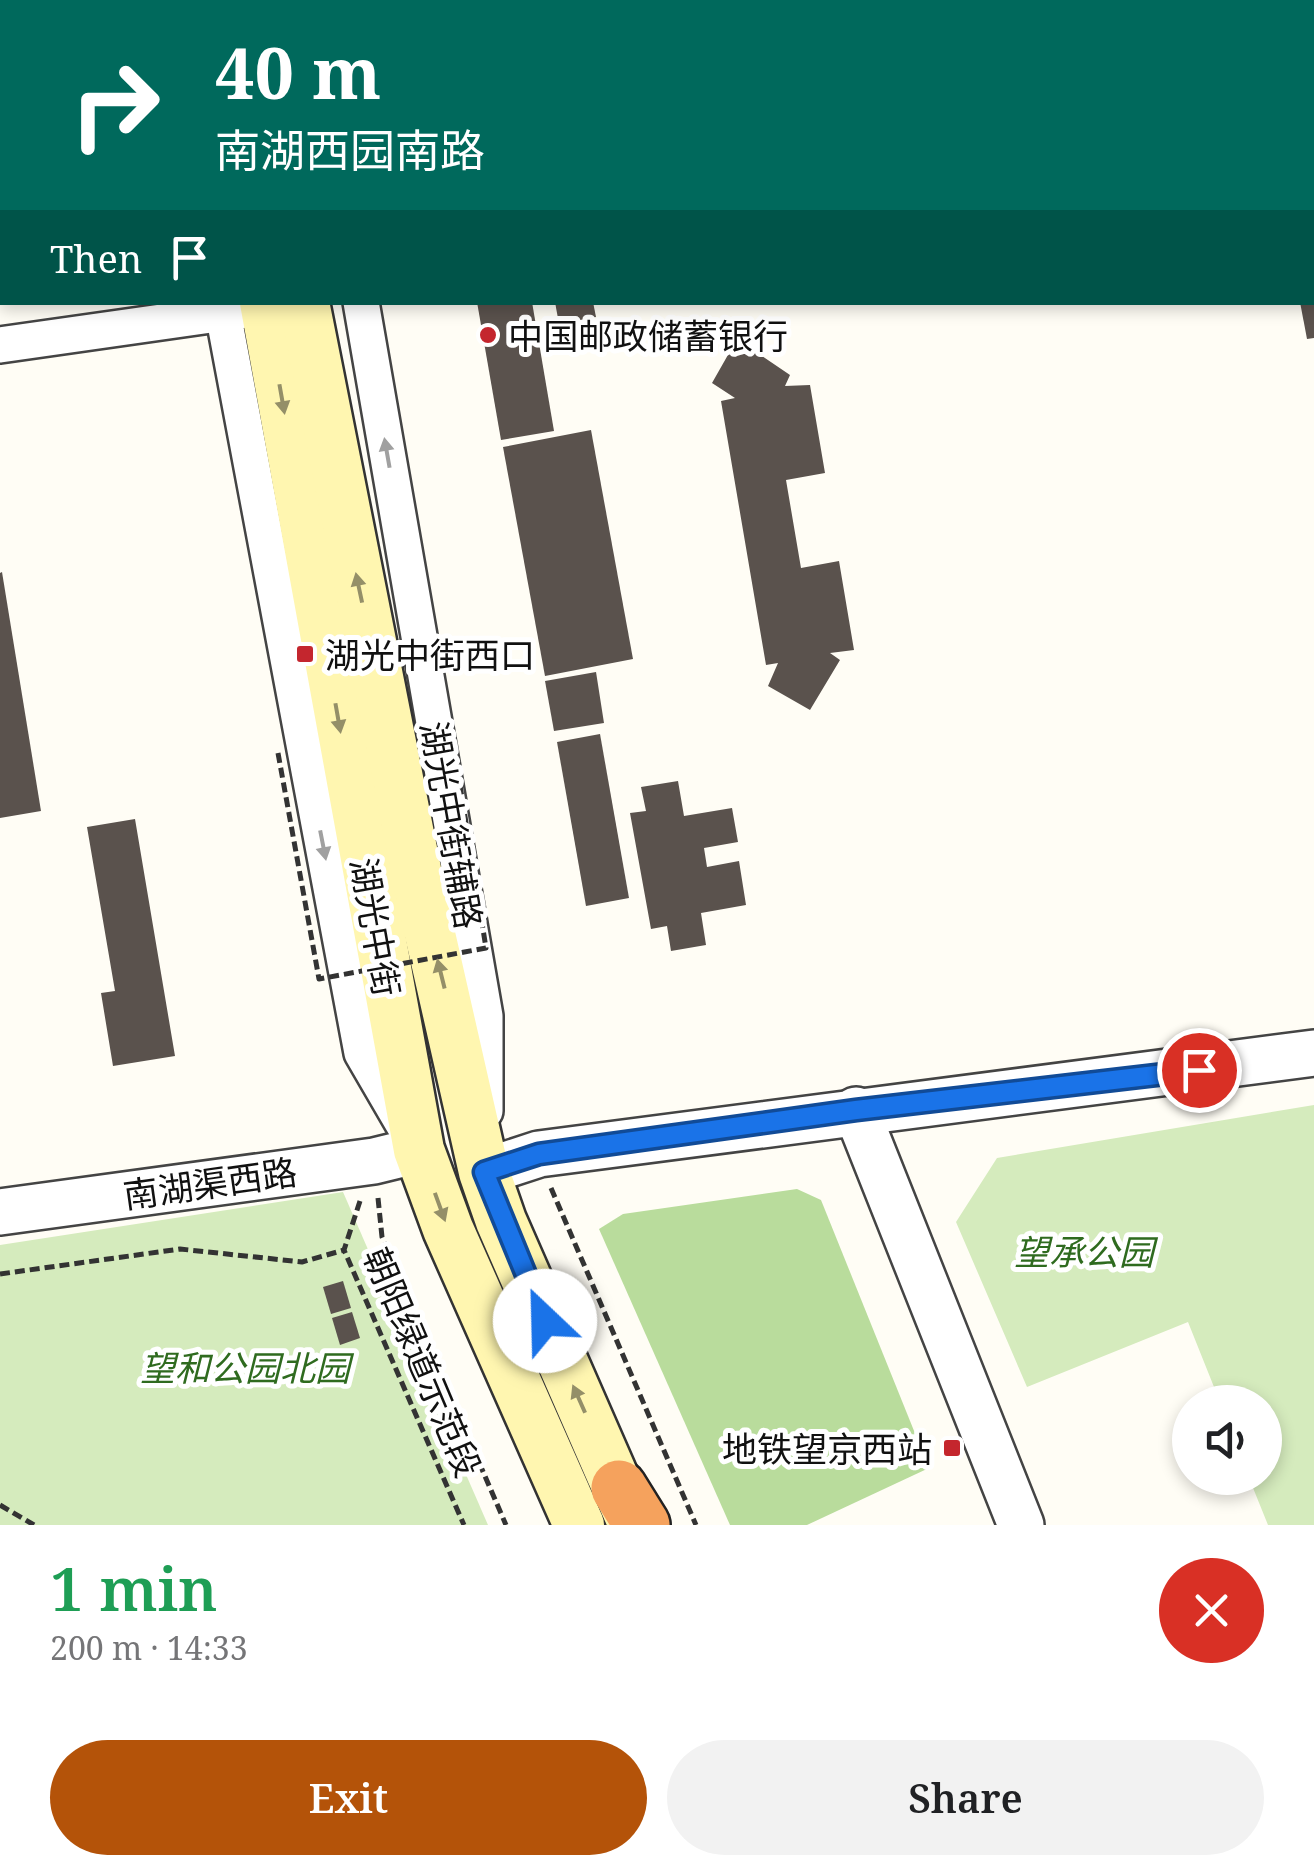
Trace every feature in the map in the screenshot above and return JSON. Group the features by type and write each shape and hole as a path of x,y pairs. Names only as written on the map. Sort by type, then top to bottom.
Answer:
{"main road":[{"name":"湖光中街","path":"256,305 420,890 484,1172 501,1221 631,1513"},
{"name":"湖光中街","path":"256,305 396,1155 448,1229 579,1525"}],"street":[{"path":"0,345 256,305"},
{"name":"湖光中街辅路","path":"362,305 485,1016 484,1172"},
{"path":"484,1172 539,1154 856,1110 1314,1054"},
{"path":"856,1110 1021,1525"},
{"name":"南湖渠西路","path":"0,1212 396,1155"}],"path":[{"path":"278,754 319,979 486,948 452,736"},
{"path":"539,1154 559,1212 696,1525"},
{"name":"朝阳绿道示范段","path":"396,1155 344,1250 464,1525"},
{"path":"396,1155 382,1236 506,1525"},
{"path":"0,1274 180,1249 302,1262 344,1250"},
{"path":"0,1506 34,1525"}],"green space":[{"name":"望承公园","path":"1314,1105 1314,1525 1268,1525 1256,1495 1282,1495 1282,1385 1213,1385 1188,1322 1027,1387 956,1222 997,1158"},
{"path":"797,1189 821,1200 929,1468 807,1525 730,1525 599,1229 623,1214"},
{"name":"望和公园北园","path":"343,1192 488,1525 0,1525 0,1245"}],"building":[{"path":"478,305 533,305 554,431 501,440"},
{"path":"556,305 594,305 596,317 559,324"},
{"path":"1301,305 1314,305 1314,338 1307,339"},
{"path":"737,339 790,375 785,386 810,385 825,473 786,480 801,568 839,561 854,650 830,653 840,660 810,710 768,686 778,663 766,665 721,401 735,398 712,383"},
{"path":"591,430 633,659 545,676 503,447"},
{"path":"0,573 41,811 0,818"},
{"path":"596,672 604,723 554,731 545,681"},
{"path":"600,734 629,898 586,906 557,742"},
{"path":"678,781 684,816 732,808 738,842 704,848 707,867 739,861 746,905 701,913 706,945 671,951 667,926 651,929 630,813 646,811 641,787"},
{"path":"135,819 175,1056 113,1066 101,993 115,991 87,827"},
{"path":"343,1281 351,1308 331,1314 323,1287"},
{"path":"352,1312 360,1338 340,1345 332,1318"}],"place":[{"name":"中国邮政储蓄银行","path":"488,335"},
{"name":"湖光中街西口","path":"305,654"},
{"name":"地铁望京西站","path":"952,1448"}],"route":[{"path":"545,1321 484,1172 539,1154 856,1110 1199,1070"}]}
